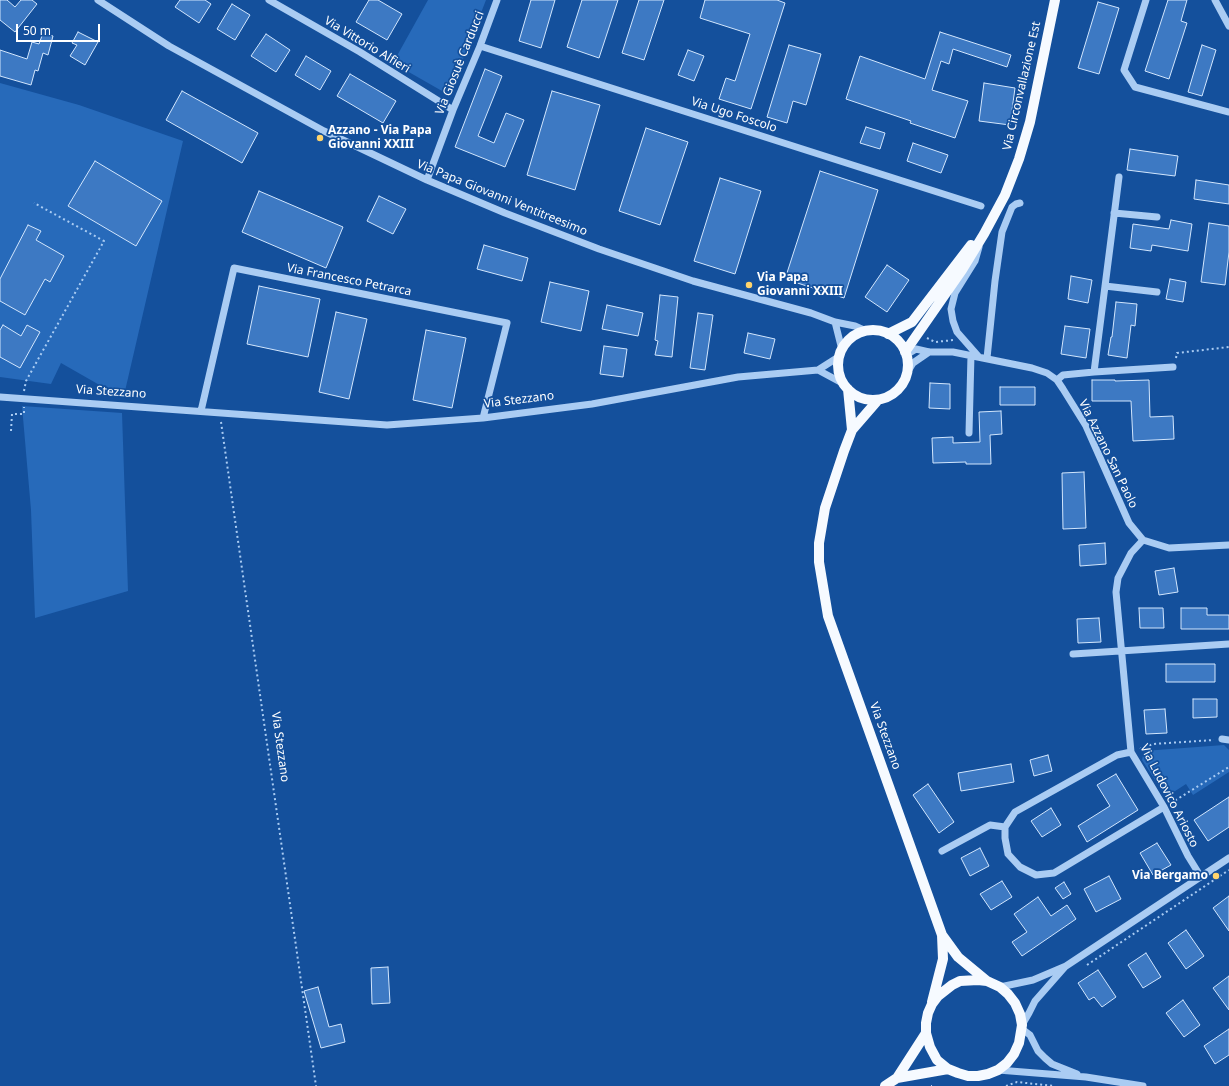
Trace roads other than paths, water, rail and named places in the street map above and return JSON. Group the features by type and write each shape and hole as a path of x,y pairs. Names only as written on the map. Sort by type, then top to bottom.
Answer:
{"main road":[{"name":"Via Circonvallazione Est","path":"905,353 962,270 1005,195 1019,159 1030,122 1055,0"},
{"name":"Via Circonvallazione Est","path":"888,334 912,322 991,220"},
{"path":"846,386 862,398 870,400 885,398 896,391 901,386 907,373 908,363 905,353 898,341 888,334 866,331 856,335 848,342 841,353 839,370 846,386 852,430"},
{"path":"852,430 878,400"},
{"name":"Via Stezzano","path":"852,430 825,508 819,543 819,562 828,616 942,935 958,957 987,982"},
{"name":"Via Stezzano","path":"932,1004 943,959 942,935"},
{"name":"Via Stezzano","path":"897,1078 926,1033 928,1013 938,996 952,985 969,980 987,982 1000,987"},
{"path":"998,1070 1007,1063 1014,1054 1020,1043 1022,1027 1020,1014 1015,1003 1000,987"},
{"path":"926,1033 930,1047 937,1060 948,1069"},
{"name":"Via Stezzano","path":"884,1086 897,1078 948,1069 973,1076 988,1074 998,1070"}],"street":[{"name":"Via Papa Giovanni Ventitreesimo","path":"98,0 169,46 330,134 427,180 505,213 599,249 693,281 811,313 835,322 855,326 866,331"},
{"name":"Via Vittorio Alfieri","path":"269,0 360,52 453,110"},
{"name":"Via Giosuè Carducci","path":"427,180 497,0"},
{"path":"1146,0 1124,70 1134,87 1229,112"},
{"path":"1215,0 1229,26"},
{"name":"Via Ugo Foscolo","path":"480,46 981,206"},
{"path":"1094,372 1118,178"},
{"path":"988,358 995,281 1002,232 1012,207 1020,203"},
{"path":"1114,213 1157,218"},
{"path":"979,357 957,332 951,309 955,293 975,261 984,234"},
{"name":"Via Francesco Petrarca","path":"201,411 234,268 508,323 484,418"},
{"path":"1105,286 1157,292"},
{"path":"835,322 841,353"},
{"name":"Via Azzano San Paolo","path":"905,353 916,349 929,352 953,352 988,358 1032,368 1047,373 1057,380 1086,426 1129,522 1143,540"},
{"path":"907,373 913,363 929,352"},
{"name":"Via Stezzano","path":"0,397 387,425 484,418 592,404 738,377 818,370 841,353"},
{"path":"969,433 971,355"},
{"path":"1057,380 1064,376 1094,372 1173,367"},
{"path":"818,370 846,386"},
{"path":"1143,540 1169,548 1229,545"},
{"name":"Via Ludovico Ariosto","path":"1143,540 1131,553 1118,578 1116,592 1131,752 1164,807 1188,856 1201,877"},
{"path":"1073,654 1229,644"},
{"path":"1131,752 1117,755 1015,812 1005,827 1005,838 1008,854 1020,867 1036,875 1054,873 1164,807"},
{"path":"942,851 990,825 1005,827"},
{"path":"1000,987 1032,980 1066,966 1229,858"},
{"path":"1066,966 1034,1001 1022,1027 1030,1035 1038,1050 1045,1058 1064,1069 1086,1077"},
{"path":"998,1070 1086,1077 1143,1086"}],"place":[{"name":"Azzano - Via Papa Giovanni XXIII","path":"320,138"},
{"name":"Via Papa Giovanni XXIII","path":"749,285"},
{"name":"Via Bergamo","path":"1216,876"}]}
